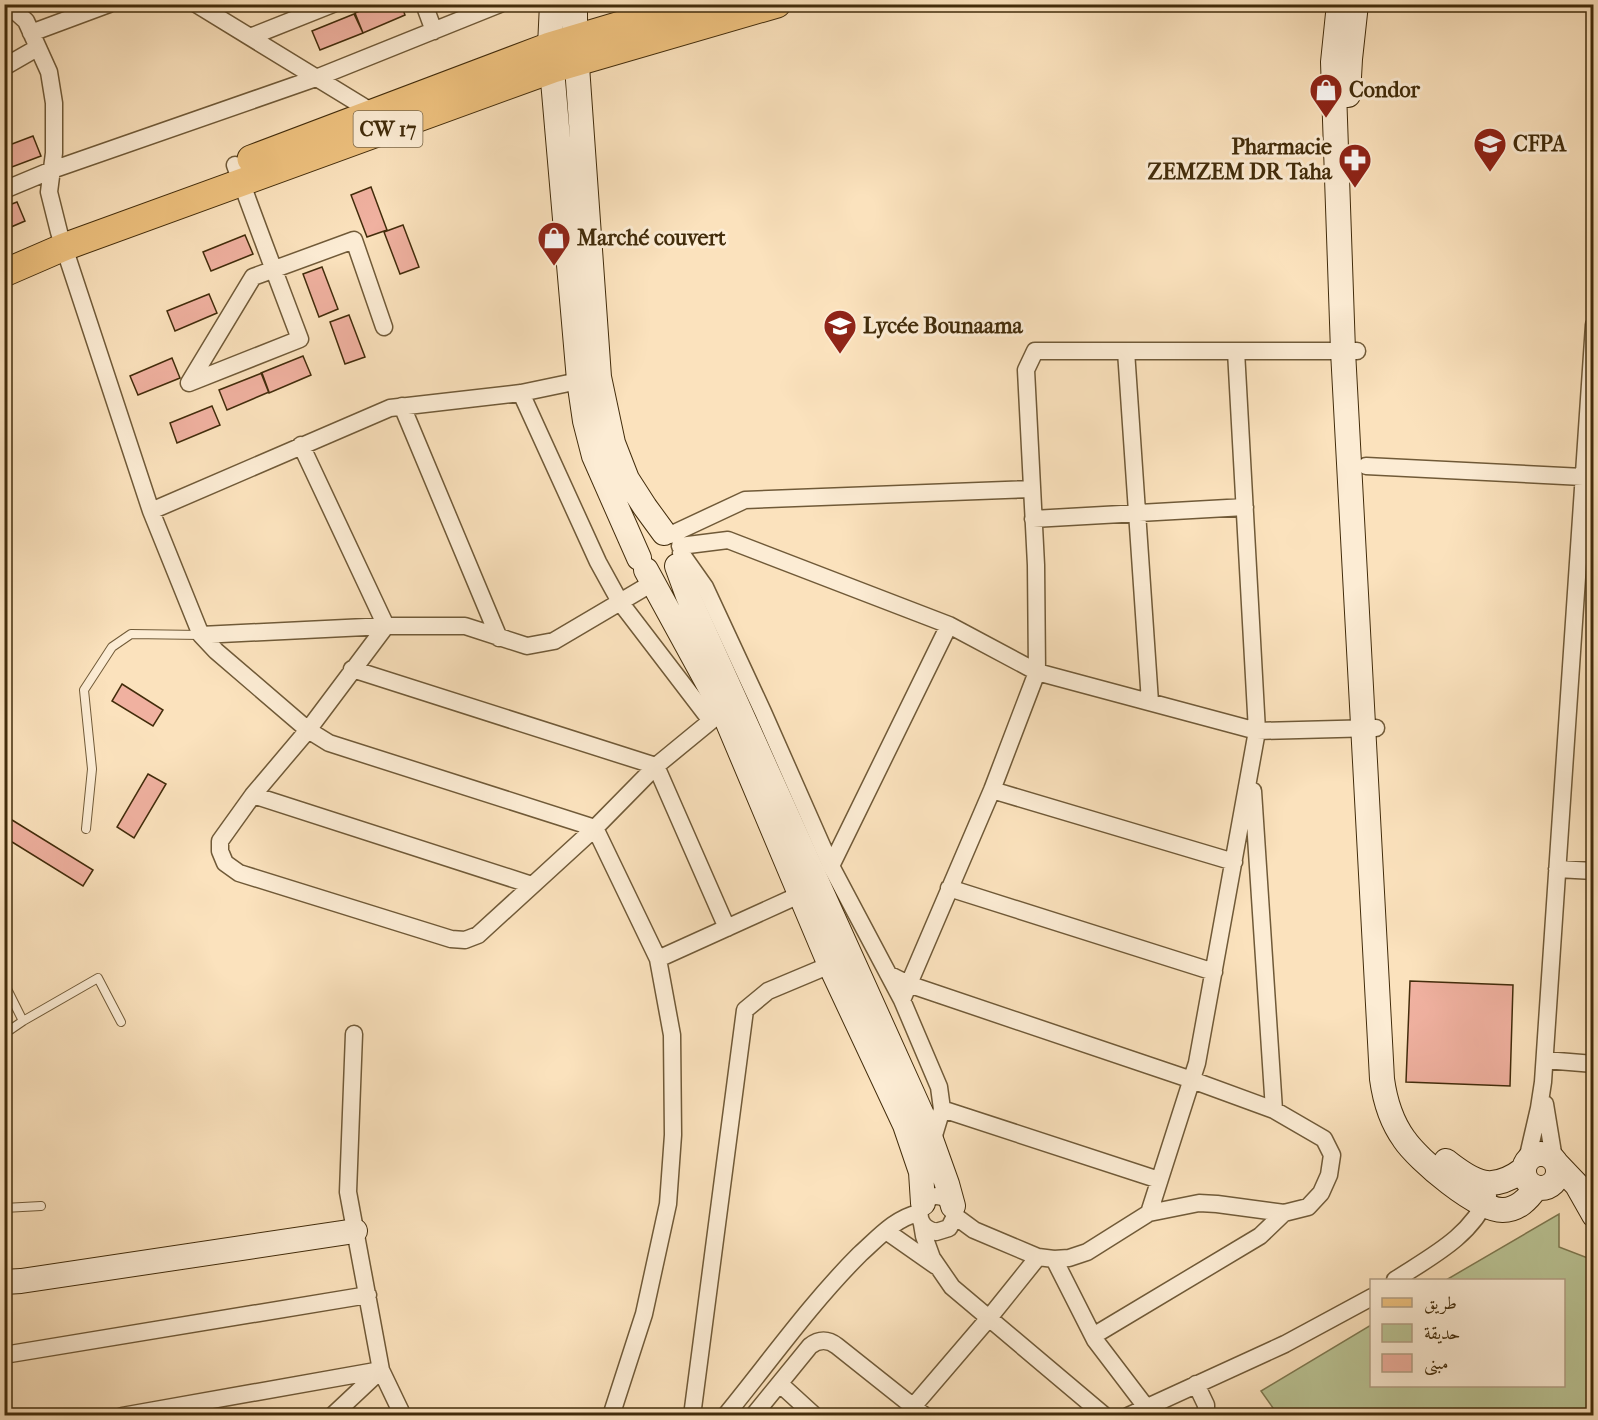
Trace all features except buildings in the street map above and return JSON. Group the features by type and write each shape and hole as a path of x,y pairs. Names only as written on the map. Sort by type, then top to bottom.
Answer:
{"main road":[{"name":"CW 17","path":"4,255 62,239 564,54 692,4"},
{"name":"CW 17","path":"238,174 374,113 564,54 777,4"},
{"name":"CW 17","path":"4,273 62,239"}],"street":[{"path":"7,4 26,21 49,72 54,103 54,153 49,192 62,239 151,511 201,635 216,651 308,730 329,743 595,828 658,959 672,1035 673,1135 668,1204 644,1314 611,1416"},
{"path":"4,67 34,41 109,4"},
{"path":"196,4 374,113"},
{"path":"250,37 333,4"},
{"path":"424,4 434,31"},
{"path":"4,190 52,170 316,78 500,4"},
{"path":"552,4 564,54 594,456 646,570 816,882 923,1117 932,1142 951,1220 939,1268"},
{"path":"564,54 575,4"},
{"path":"1338,4 1333,62 1369,728 1391,1053 1400,1103 1414,1127 1434,1150 1462,1172 1480,1182 1489,1194"},
{"path":"1356,4 1350,59 1347,156 1350,351 1366,466 1369,728"},
{"path":"238,174 273,268 300,339 189,383 253,277 273,268 354,240 384,327"},
{"path":"1532,1176 1545,1060 1583,477 1590,416 1593,325"},
{"path":"902,1000 992,790 1037,672 1034,519 1026,370 1035,351 1350,351"},
{"path":"1126,351 1150,702"},
{"path":"1149,1213 1197,1063 1257,731 1236,351"},
{"path":"151,511 390,408 520,393 589,378"},
{"path":"589,378 627,478 645,507 705,586 763,712 816,882 830,965 912,1142 921,1172 922,1213 927,1247 952,1287 1105,1416"},
{"path":"520,393 598,562 620,602 724,712"},
{"path":"402,406 499,638"},
{"path":"302,445 386,626"},
{"path":"1366,466 1583,477"},
{"path":"674,547 745,500 1032,489"},
{"path":"1034,519 1245,507"},
{"path":"646,570 640,545 645,539 657,533 674,547 724,712"},
{"path":"674,547 728,540 949,625 1037,672 1257,731 1369,728"},
{"path":"646,570 659,575 672,571 674,547"},
{"path":"201,635 386,626 465,626 526,646 554,641 620,602 646,570"},
{"path":"658,959 727,928 816,882 949,625"},
{"path":"386,626 308,730 253,795 220,841 220,851 225,863 239,873 451,939 465,940 478,935 595,828 656,766 724,712"},
{"path":"352,669 656,766 727,928"},
{"path":"1251,763 1274,1110"},
{"path":"992,790 1234,862"},
{"path":"253,795 532,885"},
{"path":"1557,869 1593,871"},
{"path":"816,882 888,974 902,1000 939,1087 942,1109 932,1142"},
{"path":"949,888 1214,972"},
{"path":"692,1416 745,1010 768,992 830,965"},
{"path":"888,974 909,984 1274,1110 1324,1138 1332,1155 1329,1175 1321,1193 1308,1207 1284,1213 1200,1203 1149,1213 1078,1256 1046,1258 951,1220 944,1198 939,1196 928,1199 922,1213 931,1231 942,1232 951,1220"},
{"path":"354,1034 348,1192 381,1370 403,1416"},
{"path":"1545,1060 1593,1064"},
{"path":"1532,1176 1548,1187 1557,1177 1543,1082"},
{"path":"942,1109 1160,1180"},
{"path":"1532,1176 1532,1156 1544,1153 1556,1161 1577,1185 1592,1211"},
{"path":"1398,1279 1465,1232 1489,1194 1505,1181 1532,1176 1592,1211"},
{"path":"725,1416 818,1299 886,1230 904,1218 922,1213"},
{"path":"1093,1336 1260,1236 1284,1213"},
{"path":"886,1230 939,1268"},
{"path":"4,1282 355,1231"},
{"path":"753,1416 810,1346 815,1342 827,1341 837,1346 915,1412 989,1318 1046,1258"},
{"path":"1046,1258 1093,1336 1146,1407"},
{"path":"4,1355 368,1295"},
{"path":"1128,1416 1285,1344 1370,1298"},
{"path":"122,1416 381,1370"},
{"path":"332,1416 381,1370"},
{"path":"780,1384 814,1416"},
{"path":"1196,1384 1206,1405 1206,1416"}],"lane":[{"path":"86,829 92,769 84,690 112,647 131,634 201,635"},
{"path":"4,1034 98,978 121,1022"},
{"path":"6,991 23,1021"},
{"path":"4,1208 41,1206"}],"green space":[{"path":"1559,1214 1559,1247 1593,1260 1593,1415 1278,1415 1261,1391 1370,1326 1370,1387 1565,1387 1565,1279 1448,1279"}],"place":[{"name":"Condor","path":"1326,119"},
{"name":"CFPA","path":"1490,173"},
{"name":"Pharmacie ZEMZEM DR Taha","path":"1355,189"},
{"name":"Marché couvert","path":"554,267"},
{"name":"Lycée Bounaama","path":"840,355"}]}
